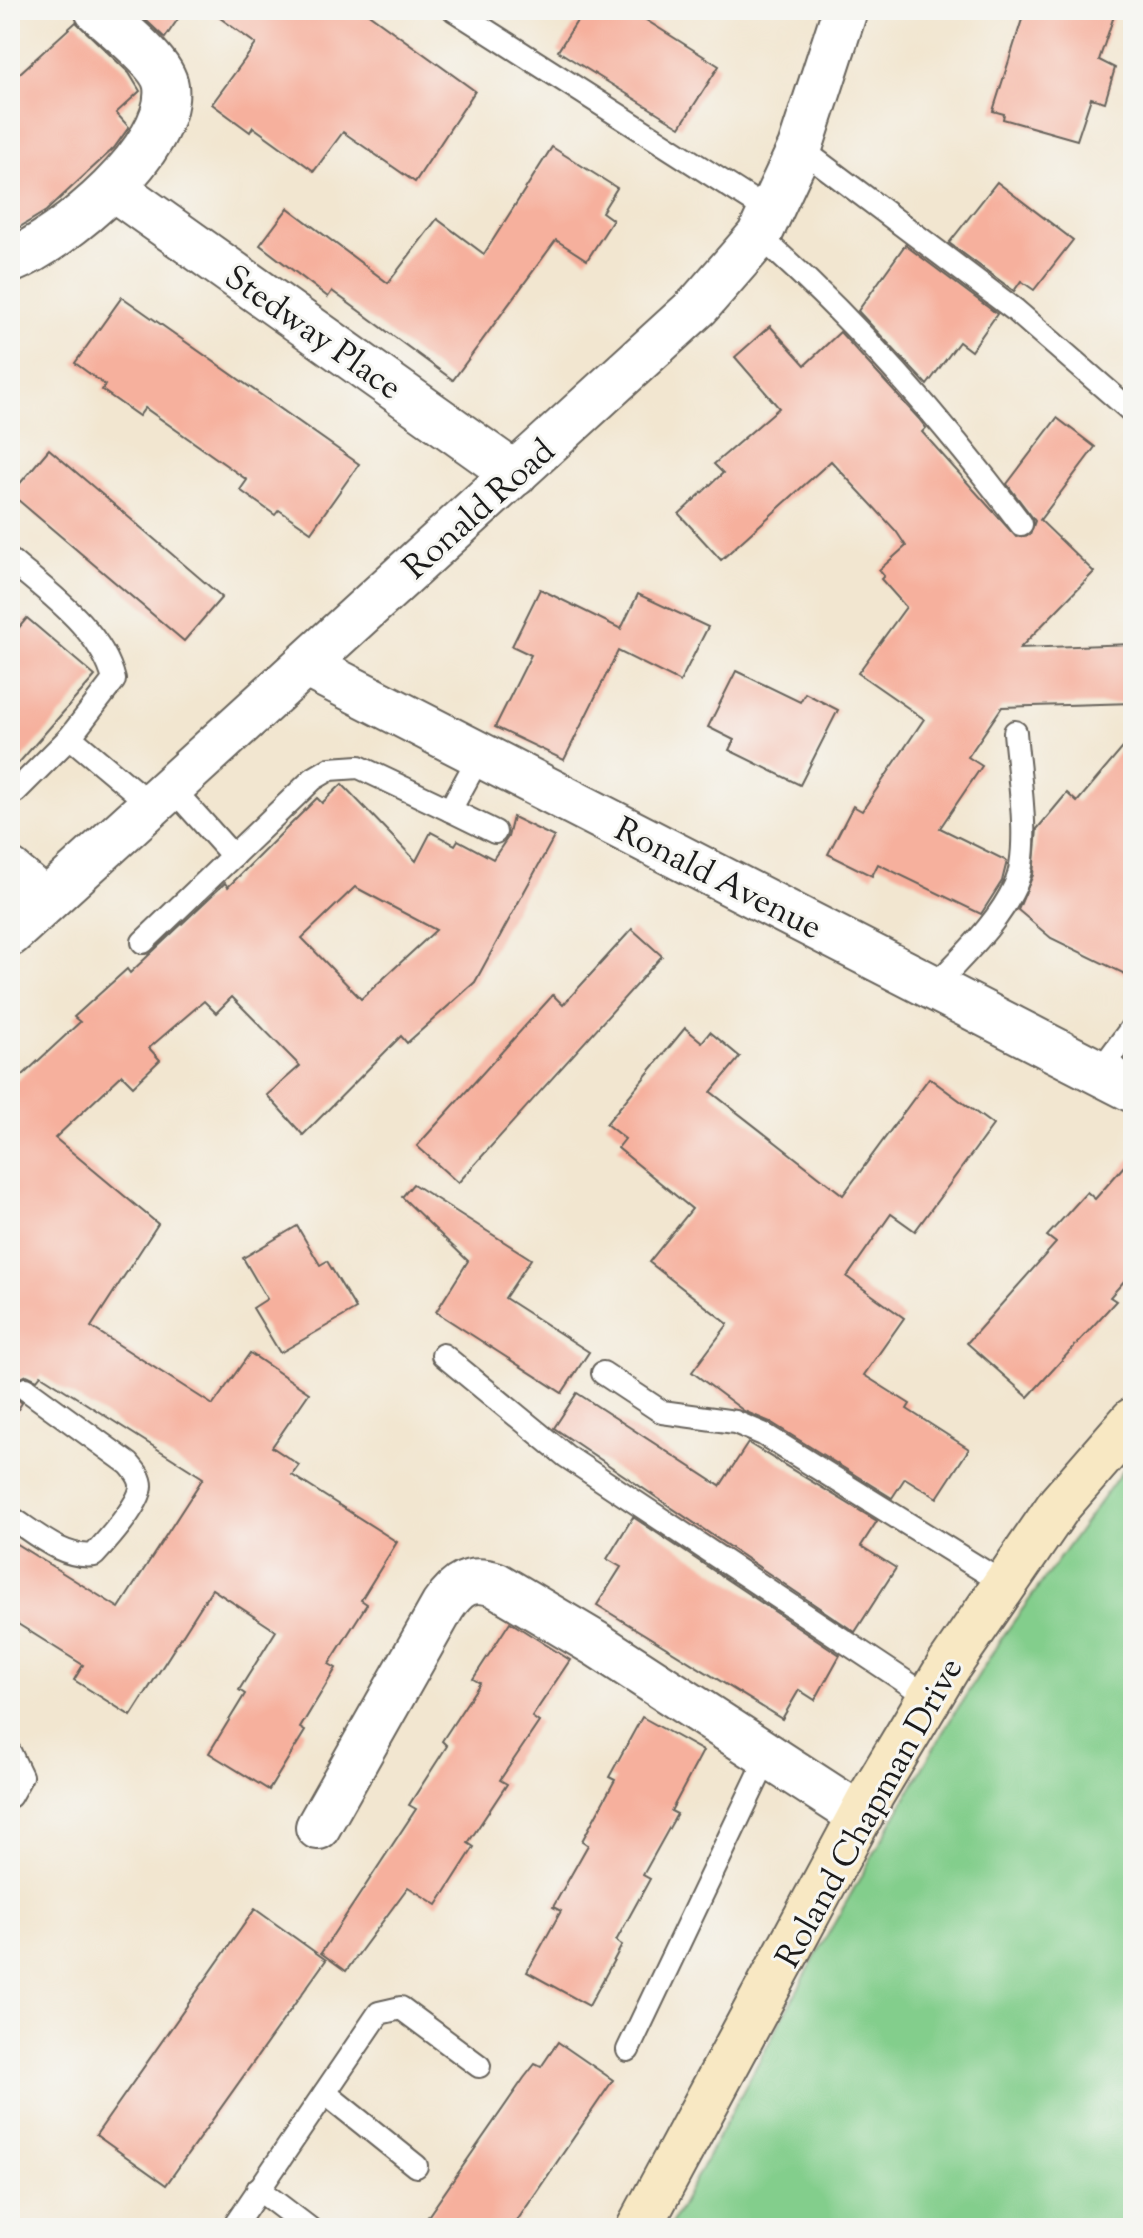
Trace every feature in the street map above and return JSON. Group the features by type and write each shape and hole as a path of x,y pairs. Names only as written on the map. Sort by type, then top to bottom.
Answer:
{"street":[{"path":"10,261 28,254 113,188 148,146 162,120 166,84 151,61 97,10"},
{"name":"Ronald Road","path":"10,934 698,306 764,224 800,148 835,14"},
{"name":"Stedway Place","path":"113,188 515,474"},
{"name":"Ronald Avenue","path":"305,665 1116,1081"},
{"path":"10,871 45,901"},
{"name":"Roland Chapman Drive","path":"639,2228 861,1816 930,1698 1003,1583 1060,1504 1133,1420"},
{"path":"318,1827 443,1606 464,1583 478,1579 495,1584 596,1644 861,1816"}],"lane":[{"path":"454,10 764,224 934,413 1021,524"},
{"path":"800,148 1015,310 1130,410"},
{"path":"10,560 86,630 112,670 114,680 111,688 70,737 16,791"},
{"path":"934,987 978,939 1016,884 1022,861 1015,732"},
{"path":"70,737 161,796 233,856"},
{"path":"450,810 480,755"},
{"path":"143,942 313,779 330,769 359,767 495,832"},
{"path":"1116,1081 1133,1026"},
{"path":"443,1355 566,1456 930,1698"},
{"path":"603,1373 662,1412 735,1422 763,1434 1003,1583"},
{"path":"10,1517 65,1552 80,1557 94,1555 136,1500 141,1487 138,1475 129,1464 26,1389"},
{"path":"10,1753 21,1776 10,1796"},
{"path":"628,2050 768,1756"},
{"path":"233,2228 379,2013 389,2008 401,2008 479,2066"},
{"path":"325,2093 416,2166"},
{"path":"258,2189 309,2228"}],"green space":[{"path":"1133,1456 1133,2228 669,2228 818,1952 943,1732 1001,1639"}],"building":[{"path":"135,10 184,10 165,38"},
{"path":"209,10 363,10 475,91 415,182 343,132 314,171 253,127 250,132 212,104 256,44"},
{"path":"584,10 630,10 719,66 680,127 558,51"},
{"path":"1025,10 1116,10 1099,60 1115,68 1105,102 1091,98 1077,140 1003,119 1004,114 993,111"},
{"path":"76,22 129,73 140,91 116,113 129,127 114,148 46,211 10,233 10,82"},
{"path":"552,147 617,188 602,212 613,220 587,260 556,240 453,380 332,291 328,297 260,245 288,208 388,283 437,219 484,254"},
{"path":"997,182 1073,240 1034,290 1021,281 1014,291 949,243"},
{"path":"905,245 997,314 971,351 959,342 927,385 858,311"},
{"path":"122,297 359,464 311,532 279,510 275,515 240,490 247,480 145,408 139,416 102,390 105,385 75,363"},
{"path":"770,326 805,365 840,332 919,419 926,428 922,432 1016,537 1030,535 1035,521 1007,484 1057,418 1095,447 1040,520 1094,572 1020,648 1133,644 1133,703 1002,707 968,757 982,766 940,828 1007,861 1002,881 981,914 878,864 872,876 828,854 853,806 862,811 924,719 858,673 906,607 881,579 884,576 879,570 906,546 896,531 831,461 721,560 679,514 723,473 714,464 779,408 735,357"},
{"path":"49,449 222,597 184,641 11,494"},
{"path":"540,589 621,629 638,594 708,627 680,682 618,651 564,760 495,727 531,655 512,646"},
{"path":"27,618 95,676 10,773 10,638"},
{"path":"736,671 800,702 805,693 838,710 800,785 729,750 734,740 708,727"},
{"path":"1133,736 1133,978 1051,938 1018,910 1033,875 1037,829 1067,793 1077,802"},
{"path":"342,784 416,861 431,832 455,845 458,840 493,859 508,837 513,817 554,837 475,982 407,1043 401,1036 303,1135 267,1095 300,1066 232,997 216,1013 204,1001 149,1048 160,1060 133,1086 122,1075 55,1138 158,1224 91,1327 213,1405 250,1353 309,1393 272,1447 299,1465 292,1475 397,1542 361,1600 367,1604 329,1664 336,1668 300,1728 305,1731 269,1790 209,1753 245,1694 239,1690 276,1631 212,1589 131,1716 74,1680 83,1665 10,1619 10,1540 119,1608 203,1478 41,1375 37,1380 27,1375 14,1381 13,1394 22,1403 10,1422 10,1087 80,1022 74,1017 127,969 130,973 225,883 228,887 317,798 322,803","holes":["355,887 436,930 361,999 302,938"]},
{"path":"632,929 662,956 458,1183 417,1146 553,995 563,1005"},
{"path":"685,1028 702,1042 710,1032 740,1057 711,1092 843,1195 929,1078 993,1125 915,1231 891,1214 847,1277 904,1318 864,1375 910,1404 907,1409 969,1449 937,1498 905,1478 892,1498 770,1422 744,1411 692,1372 728,1324 649,1262 692,1209 618,1148 625,1139 606,1124"},
{"path":"1133,1156 1133,1271 1110,1297 1116,1301 1028,1397 967,1343 1056,1243 1047,1236 1087,1192 1095,1199"},
{"path":"413,1184 531,1259 505,1298 589,1352 562,1393 436,1312 468,1261 402,1197"},
{"path":"297,1226 320,1265 327,1261 356,1309 280,1353 253,1308 267,1299 243,1258"},
{"path":"577,1393 720,1486 748,1443 877,1521 861,1546 896,1568 855,1632 554,1428"},
{"path":"633,1517 840,1655 815,1700 799,1690 782,1719 597,1605 621,1567 607,1559"},
{"path":"510,1622 570,1660 532,1717 539,1722 500,1780 507,1784 468,1843 474,1847 437,1905 408,1887 346,1971 321,1953 416,1809 409,1805 447,1746 442,1741 480,1683 473,1679"},
{"path":"642,1717 703,1751 671,1811 677,1814 643,1875 650,1879 616,1941 622,1945 589,2006 527,1972 561,1911 553,1907 588,1845 582,1841 615,1780 609,1777"},
{"path":"255,1909 326,1960 166,2185 96,2135"},
{"path":"558,2042 613,2080 512,2228 420,2228 524,2078 535,2064 541,2067"}]}
